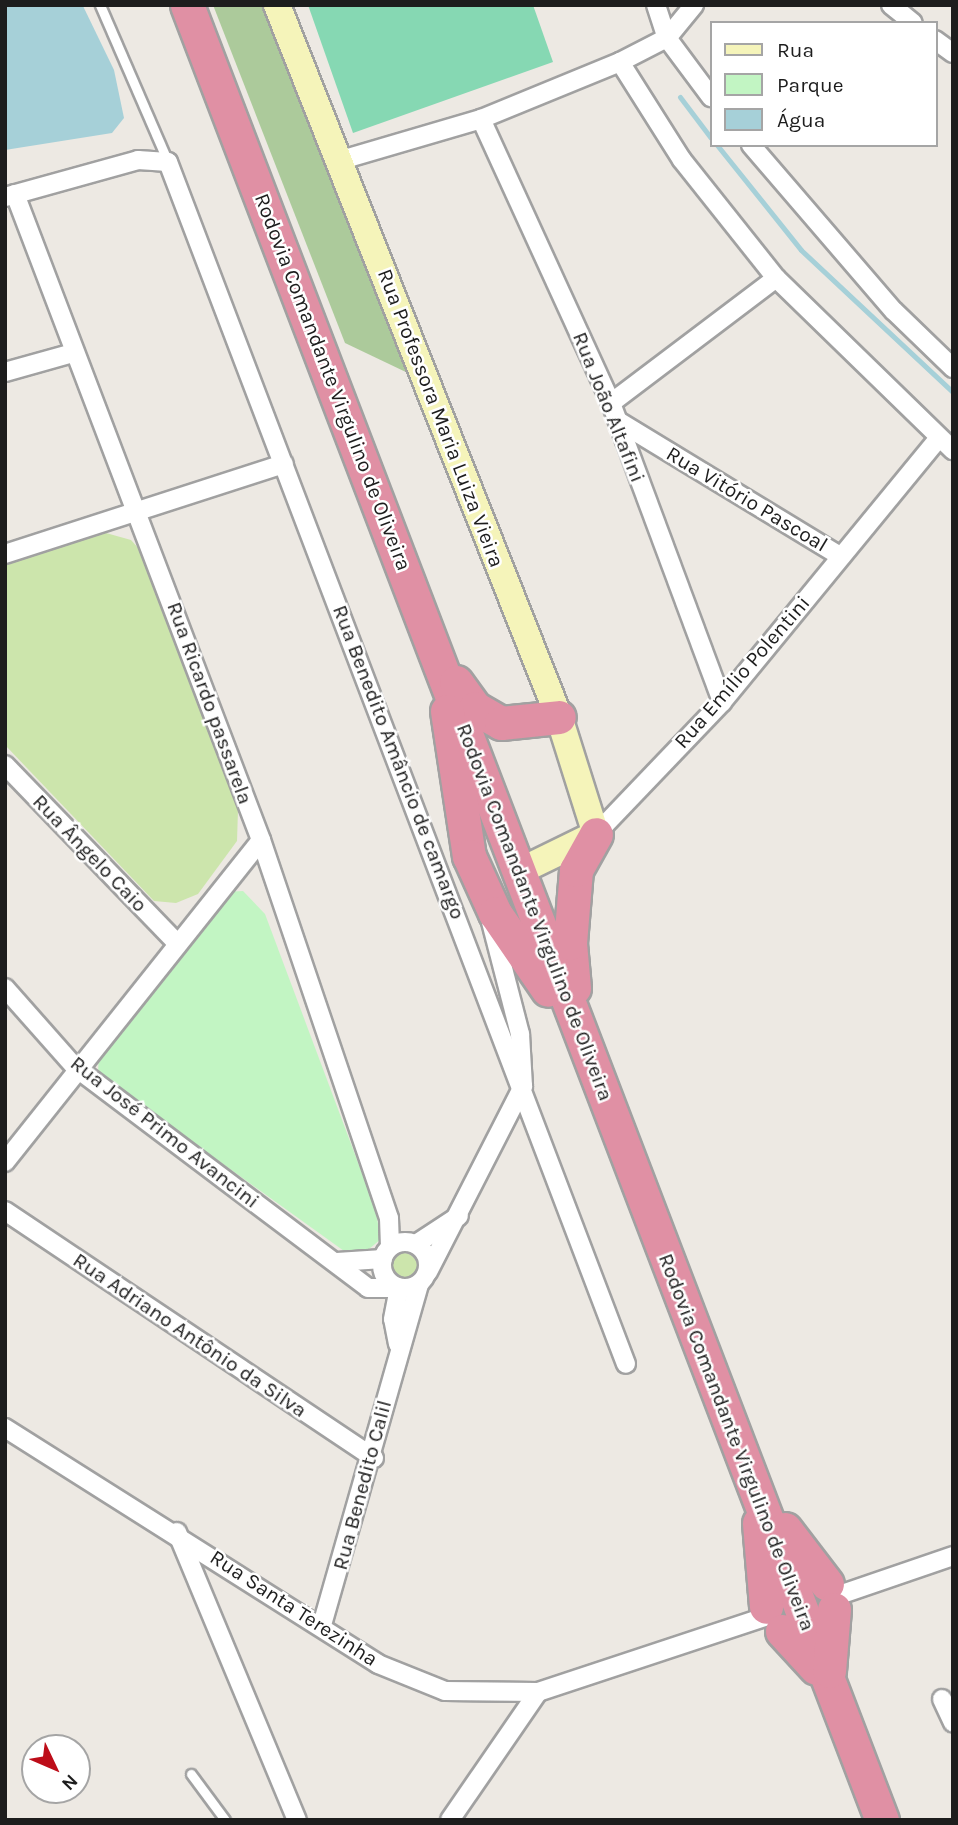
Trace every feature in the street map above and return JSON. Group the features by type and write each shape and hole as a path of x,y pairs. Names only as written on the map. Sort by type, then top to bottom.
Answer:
{"highway":[{"name":"Rodovia Comandante Virgulino de Oliveira","path":"187,5 442,663 518,872 792,1581 781,1621 828,1684 882,1820"},
{"path":"442,663 475,708 501,723 559,718"},
{"path":"442,663 451,756 482,888 587,1052"},
{"path":"587,1052 570,943 576,870 596,834"},
{"path":"482,888 518,872"},
{"path":"755,1483 832,1596 828,1684"},
{"path":"755,1483 781,1621"}],"street":[{"name":"Rua Professora Maria Luiza Vieira","path":"277,5 341,160 559,718 596,834"},
{"path":"656,5 667,38 710,96"},
{"path":"341,160 481,119 620,62 667,38 694,5"},
{"path":"891,5 911,21"},
{"path":"937,41 953,53"},
{"path":"620,62 682,160 776,278 946,444"},
{"name":"Rua João Altafini","path":"481,119 611,403 722,702"},
{"path":"753,147 894,311 953,368"},
{"path":"10,196 138,160 168,162"},
{"name":"Rua Benedito Amâncio de camargo","path":"168,162 523,1086 626,1364"},
{"name":"Rua Ricardo passarela","path":"10,196 139,514 261,840 389,1218 387,1253"},
{"path":"611,403 776,278"},
{"path":"5,372 73,353"},
{"name":"Rua Vitório Pascoal","path":"618,421 840,556"},
{"name":"Rua Emílio Polentini","path":"518,872 596,834 722,702 840,556 946,444"},
{"path":"5,554 139,514 284,464"},
{"name":"Rua Ângelo Caio","path":"5,765 175,940"},
{"path":"5,1162 75,1067 175,940 261,840"},
{"name":"Rua Benedito Calil","path":"322,1625 374,1458 398,1344 424,1278 459,1216 523,1086 520,1034 482,888"},
{"name":"Rua José Primo Avancini","path":"5,988 75,1067 376,1292 398,1288"},
{"name":"Rua Adriano Antônio da Silva","path":"5,1211 374,1458"},
{"path":"337,1262 387,1253 414,1243 459,1216"},
{"name":"Rua Ricardo passarela","path":"389,1218 414,1243"},
{"path":"387,1253 383,1273 398,1288 424,1278 427,1256 414,1243"},
{"name":"Rua Benedito Calil","path":"398,1288 393,1319 398,1344"},
{"name":"Rua Santa Terezinha","path":"5,1427 177,1532 378,1664 445,1692 538,1692 781,1621"},
{"path":"177,1532 297,1820"},
{"path":"832,1596 792,1581 774,1589 781,1621 832,1596 953,1556"},
{"path":"450,1820 538,1692"},
{"path":"947,1701 953,1723"}],"lane":[{"path":"100,5 168,162"},
{"path":"191,1774 225,1820"}],"green space":[{"path":"213,5 266,5 410,374 345,343"},
{"path":"308,5 533,5 553,62 353,133"},
{"path":"106,533 131,540 148,559 238,810 237,841 198,894 176,903 154,901 5,745 5,564"},
{"path":"243,891 265,914 375,1208 381,1239 363,1254 344,1251 98,1074 99,1050 226,892"},
{"path":"403,1253 414,1257 418,1268 414,1279 403,1283 392,1279 388,1268 392,1257"}],"water":[{"path":"5,5 83,6 114,70 124,118 112,133 5,150"}],"waterway":[{"path":"680,97 710,137"},
{"path":"719,147 801,250 953,392"}]}
